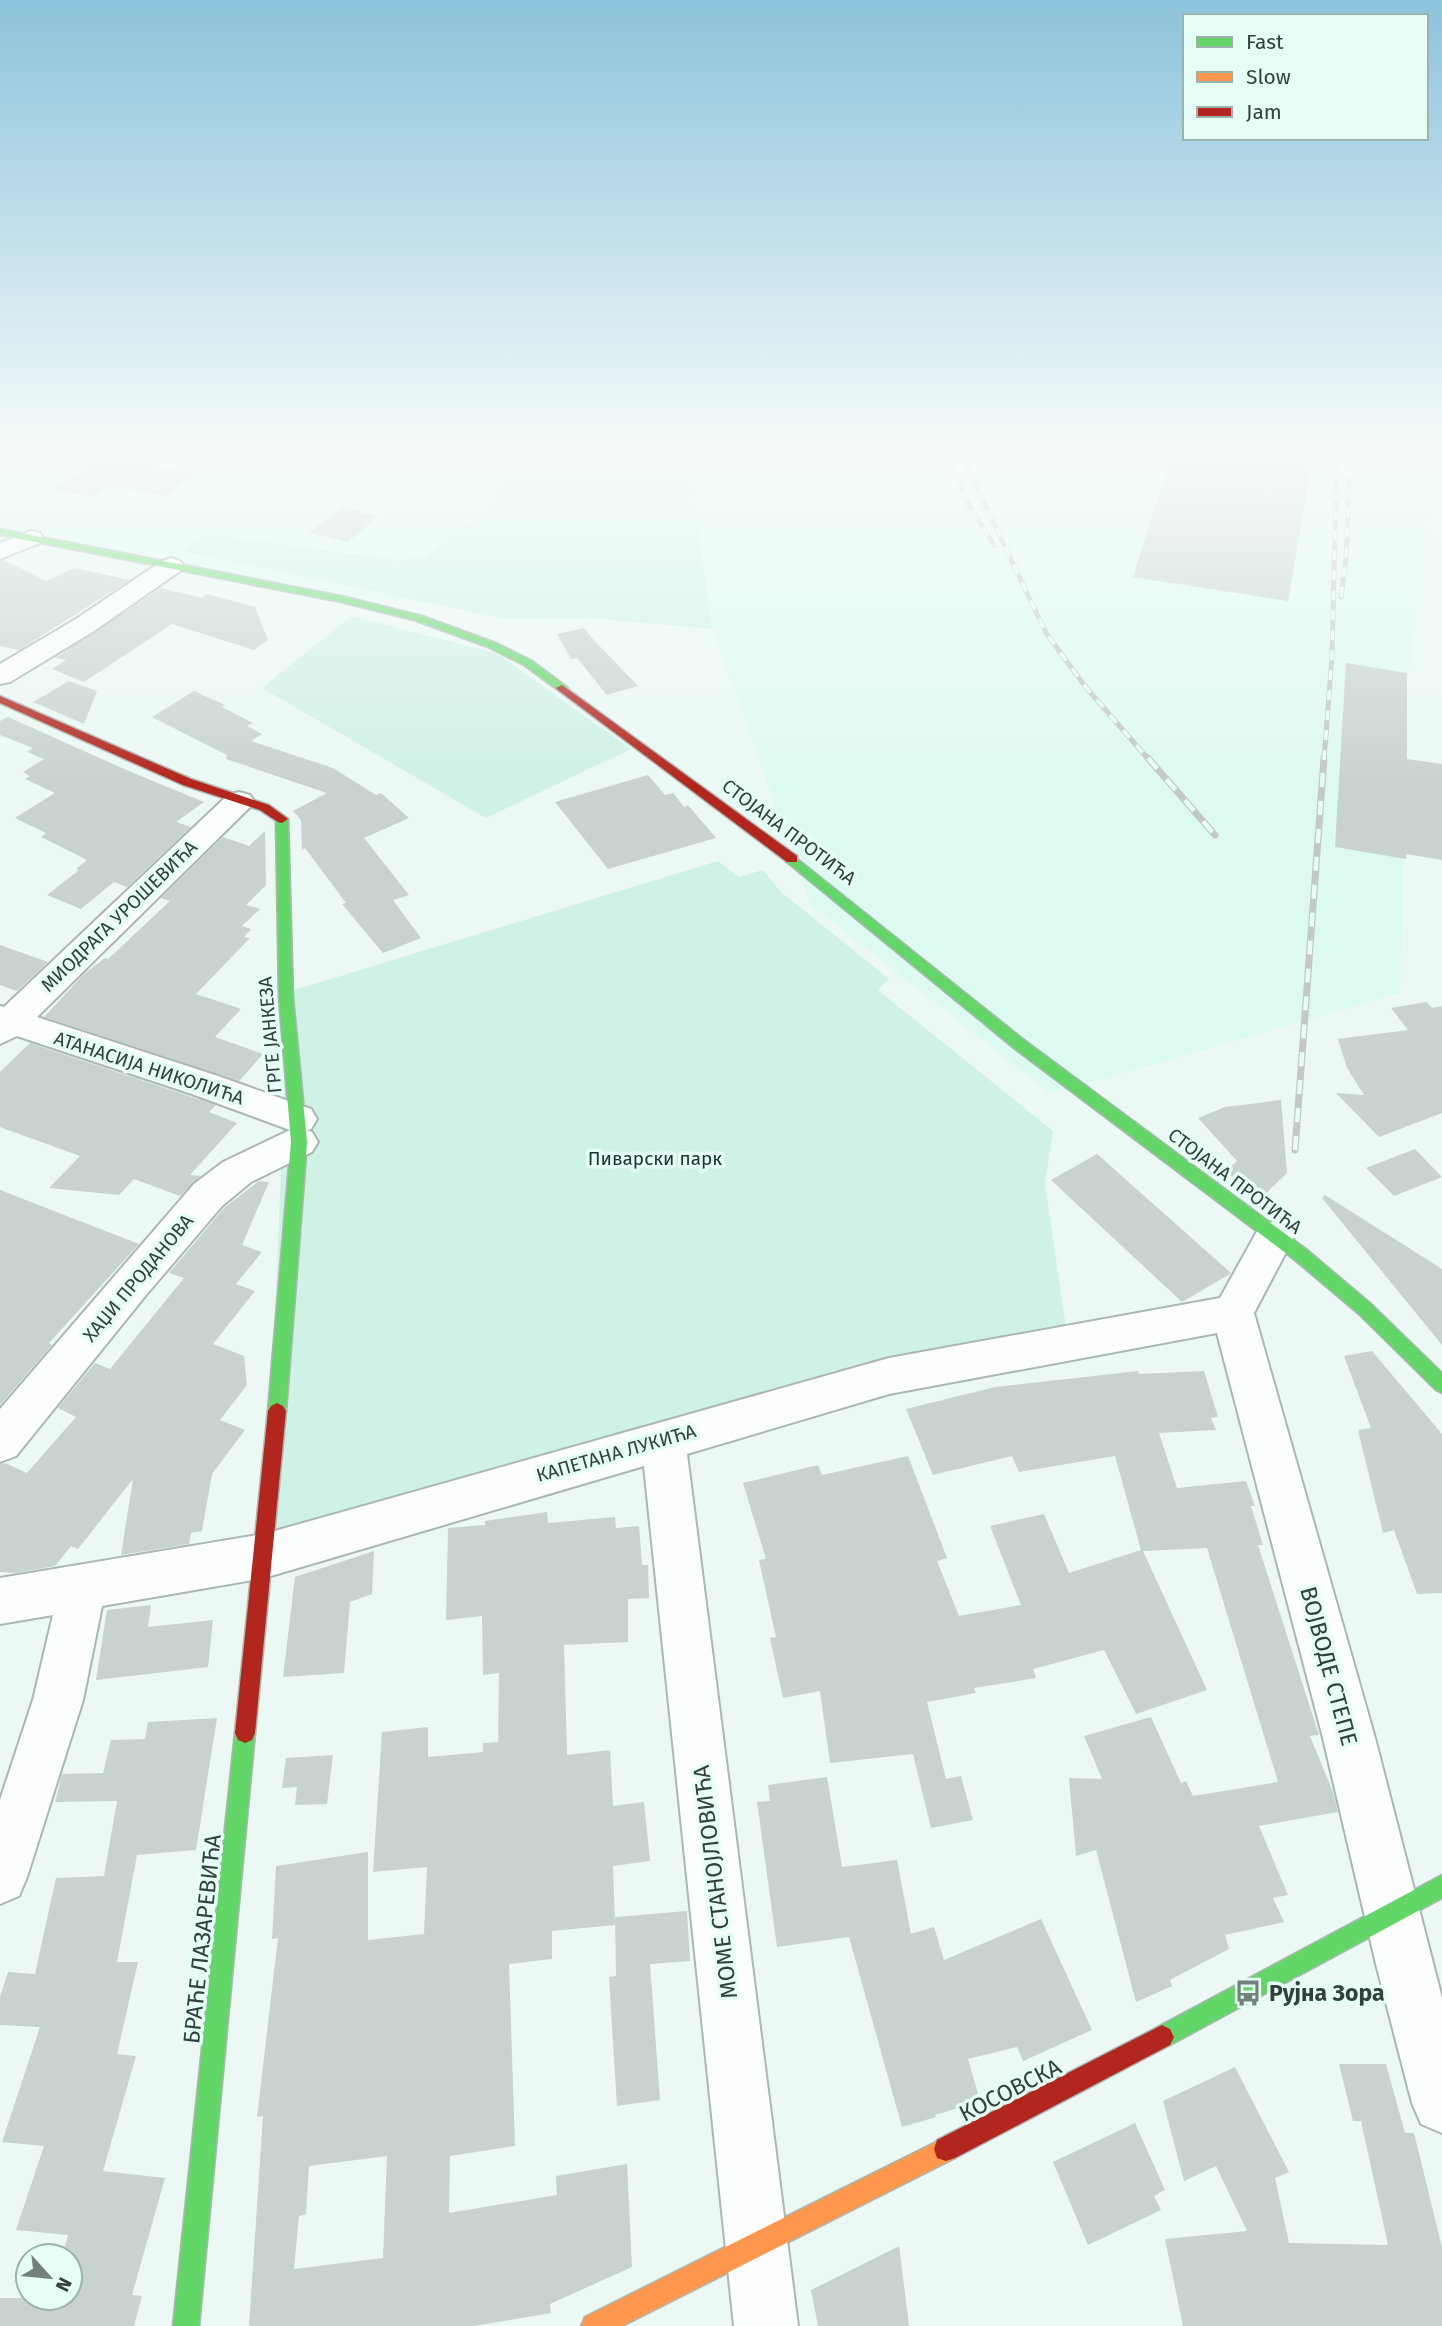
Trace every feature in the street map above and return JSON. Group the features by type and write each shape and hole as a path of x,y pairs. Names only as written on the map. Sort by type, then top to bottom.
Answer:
{"street":[{"name":"СТОЈАНА ПРОТИЋА","path":"164,565 320,594 404,615 481,639 528,663 807,870 1019,1044 1356,1300 1442,1385"},
{"path":"0,676 85,625 171,566"},
{"name":"ГРГЕ ЈАНКЕЗА","path":"0,699 188,782 239,801 271,809 280,814 283,820 286,998 298,1130 264,1556"},
{"name":"МИОДРАГА УРОШЕВИЋА","path":"4,1024 239,801"},
{"name":"АТАНАСИЈА НИКОЛИЋА","path":"4,1024 205,1085 298,1130"},
{"name":"ХАЏИ ПРОДАНОВА","path":"0,1442 131,1283 208,1195 298,1130"},
{"path":"1234,1314 1274,1237"},
{"name":"КАПЕТАНА ЛУКИЋА","path":"0,1601 264,1556 889,1376 1048,1345 1234,1314"},
{"name":"ВОЈВОДЕ СТЕПЕ","path":"1234,1314 1442,2103"},
{"name":"МОМЕ СТАНОЈЛОВИЋА","path":"663,1439 766,2326"},
{"name":"БРАЋЕ ЛАЗАРЕВИЋА","path":"186,2326 264,1556"},
{"path":"0,1877 57,1711 73,1643 81,1589"},
{"name":"КОСОВСКА","path":"594,2326 757,2246 1248,1993 1442,1886"}],"shaded area":[{"path":"164,565 1424,565 1406,686 1400,993 1051,1094 811,905 712,629 317,593"}],"green space":[{"path":"247,565 703,565 712,629 591,618 505,619"},
{"path":"351,616 496,653 631,749 486,818 262,688"},
{"name":"Пиварски парк","path":"718,861 739,877 763,870 781,892 889,979 878,990 1053,1131 1045,1184 1067,1334 266,1544 288,992"}],"building":[{"path":"0,565 13,565 46,581 74,568 130,580 19,650 0,646"},
{"path":"1137,565 1294,565 1288,601 1133,577"},
{"path":"161,588 202,598 207,594 255,607 268,640 254,650 172,624 84,682 52,669 66,660 55,658"},
{"path":"584,628 638,686 607,695 577,658 571,659 557,634"},
{"path":"1346,663 1407,673 1407,759 1442,764 1442,860 1406,854 1406,859 1335,847"},
{"path":"69,681 97,691 84,724 33,702"},
{"path":"194,691 225,705 222,707 253,723 247,726 262,734 251,741 333,768 376,795 381,793 409,818 364,838 409,895 393,900 421,938 383,953 342,904 346,903 305,848 302,851 301,820 293,811 327,793 226,759 227,755 152,717"},
{"path":"8,717 204,802 176,822 191,827 127,887 114,882 81,909 47,895 79,870 76,869 87,860 41,837 46,833 15,818 55,793 25,779 30,776 23,772 44,759 27,752 33,748 0,735 0,721"},
{"path":"648,775 665,795 673,793 684,807 688,805 716,838 608,869 555,802"},
{"path":"265,831 266,885 246,905 260,909 242,926 251,929 244,937 250,938 196,994 241,1009 215,1037 263,1054 239,1081 44,1017 84,974 105,958 108,959 170,901 161,898 223,837 249,846"},
{"path":"0,945 48,962 17,991 0,985"},
{"path":"1427,1002 1432,1008 1442,1006 1442,1113 1379,1137 1336,1093 1364,1095 1347,1068 1338,1039 1408,1030 1391,1008"},
{"path":"30,1043 216,1105 209,1112 237,1123 190,1175 201,1176 180,1196 134,1179 119,1195 49,1188 80,1156 0,1127 0,1072"},
{"path":"1281,1100 1287,1173 1263,1196 1225,1172 1237,1161 1198,1118 1225,1107"},
{"path":"1415,1149 1442,1177 1394,1196 1366,1168"},
{"path":"1097,1154 1231,1273 1182,1302 1051,1180"},
{"path":"259,1181 269,1182 242,1245 262,1252 236,1284 255,1291 213,1344 244,1356 247,1385 220,1420 245,1430 212,1474 202,1531 191,1533 189,1544 121,1555 133,1479 78,1549 71,1546 55,1566 16,1573 0,1572 0,1464 5,1463 27,1473 76,1417 58,1408 95,1363 110,1369 184,1278 169,1273 224,1208"},
{"path":"0,1190 139,1244 49,1343 52,1345 0,1405"},
{"path":"1325,1195 1442,1269 1442,1345 1322,1198"},
{"path":"1372,1351 1442,1434 1442,1593 1417,1594 1394,1530 1383,1533 1358,1430 1371,1428 1344,1356"},
{"path":"1138,1371 1139,1374 1204,1371 1218,1417 1211,1418 1216,1430 1159,1433 1177,1488 1246,1481 1255,1506 1251,1506 1263,1545 1258,1545 1319,1735 1310,1736 1333,1792 1338,1812 1259,1826 1288,1895 1273,1898 1284,1922 1225,1935 1229,1949 1170,1980 1172,1986 1136,2002 1096,1850 1076,1856 1069,1778 1102,1779 1084,1736 1151,1717 1181,1783 1186,1781 1193,1796 1278,1782 1207,1548 1143,1551 1207,1690 1136,1714 1104,1650 1033,1669 1036,1678 974,1688 976,1693 927,1702 946,1779 961,1776 973,1820 931,1828 913,1754 830,1763 820,1691 783,1698 770,1638 776,1637 759,1560 766,1559 743,1483 818,1465 822,1475 908,1456 947,1558 937,1561 959,1616 1021,1605 990,1526 1044,1514 1069,1573 1141,1550 1115,1456 1019,1472 1012,1456 933,1475 906,1409 995,1387"},
{"path":"547,1512 548,1523 615,1517 616,1528 639,1526 642,1565 648,1565 649,1598 628,1599 628,1642 564,1645 567,1755 610,1750 613,1806 644,1802 650,1861 613,1866 615,1925 552,1931 552,1959 509,1964 515,2146 450,2156 449,2213 557,2195 556,2176 627,2164 632,2267 550,2304 551,2313 474,2326 249,2326 263,2116 257,2117 278,1938 272,1939 276,1866 368,1852 368,1940 424,1934 427,1867 373,1872 382,1732 428,1727 428,1757 483,1752 483,1743 498,1742 499,1673 483,1675 482,1616 446,1620 448,1528 485,1525 485,1521","holes":["387,2156 383,2258 294,2269 299,2216 306,2214 309,2166"]},
{"path":"374,1551 372,1594 350,1602 344,1673 283,1677 295,1577"},
{"path":"151,1605 148,1627 213,1620 208,1667 96,1680 107,1610"},
{"path":"217,1718 196,1850 137,1855 117,1962 138,1962 117,2054 136,2056 103,2171 165,2178 132,2295 142,2296 134,2326 0,2326 0,2298 14,2298 14,2312 84,2312 84,2242 66,2242 68,2235 16,2230 44,2146 2,2142 40,2027 0,2025 0,1997 8,1972 35,1974 56,1878 104,1876 117,1801 55,1802 62,1774 103,1773 111,1740 145,1739 148,1722"},
{"path":"333,1755 327,1804 295,1805 297,1787 282,1788 286,1758"},
{"path":"827,1777 842,1867 897,1860 911,1934 934,1927 944,1960 1041,1919 1092,2030 1023,2061 1017,2047 968,2059 979,2097 935,2115 936,2117 902,2127 849,1937 777,1947 757,1802 770,1801 768,1785"},
{"path":"687,1911 690,1961 650,1964 660,2100 617,2106 609,1977 616,1976 615,1917"},
{"path":"1339,2064 1386,2064 1405,2133 1414,2133 1442,2247 1442,2326 1183,2326 1165,2239 1247,2231 1216,2166 1184,2181 1163,2101 1235,2067 1289,2172 1275,2178 1289,2243 1388,2245 1361,2121 1353,2121"},
{"path":"1135,2123 1165,2190 1154,2196 1161,2210 1088,2245 1053,2162"},
{"path":"899,2246 909,2326 818,2326 811,2290"}],"railway":[{"path":"1014,565 1046,633 1084,685 1149,760"},
{"path":"1324,760 1332,656 1334,565"},
{"path":"1341,597 1345,565"},
{"path":"1148,758 1215,835"},
{"path":"1295,1150 1324,758"}],"traffic: fast":[{"path":"166,565 341,599 418,618 492,645 528,663 562,688"},
{"path":"277,1411 299,1142 286,998 282,819"},
{"path":"792,859 1019,1044 1301,1255 1365,1309 1442,1385"},
{"path":"186,2326 245,1733"},
{"path":"1162,2037 1442,1886"}],"traffic: slow":[{"path":"594,2326 946,2149"}],"traffic: jam":[{"path":"562,688 792,859"},
{"path":"0,699 187,782 264,807 282,819"},
{"path":"245,1733 277,1411"},
{"path":"946,2149 1162,2037"}],"place":[{"name":"Рујна Зора","path":"1248,1993"}]}
